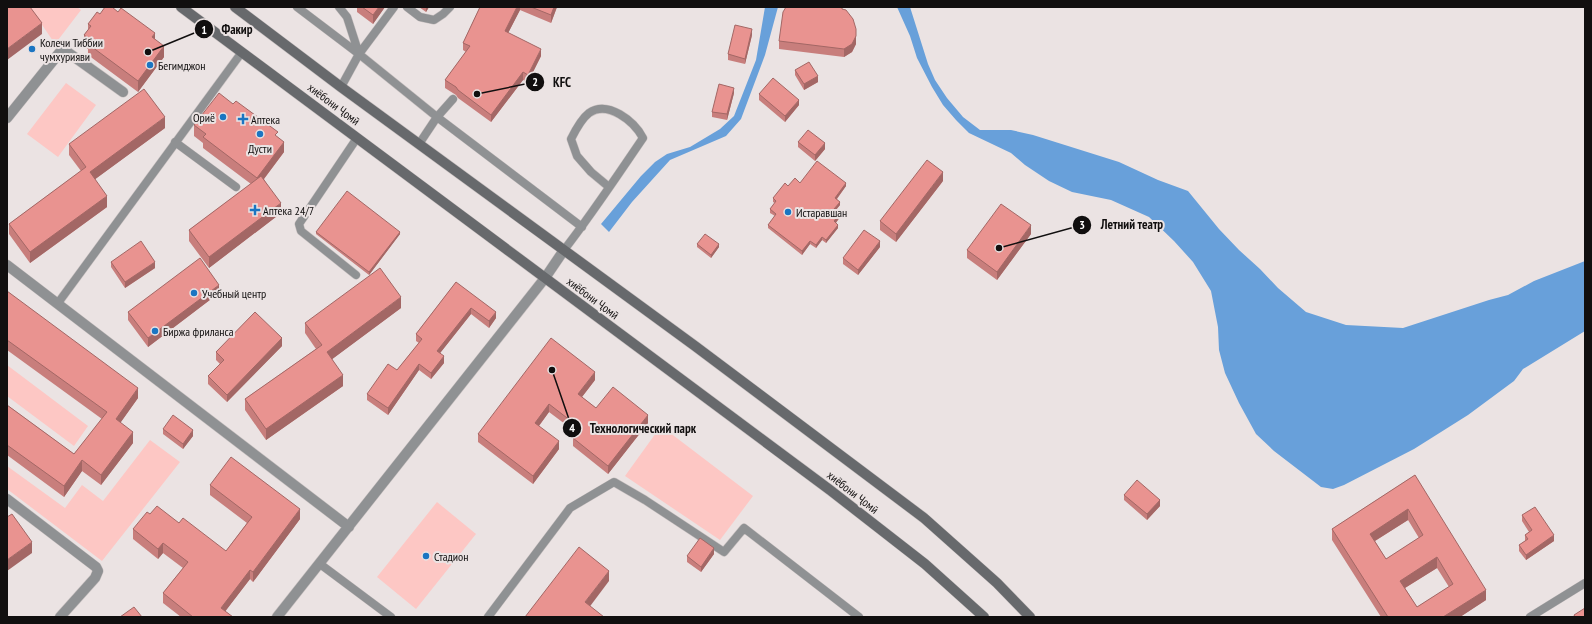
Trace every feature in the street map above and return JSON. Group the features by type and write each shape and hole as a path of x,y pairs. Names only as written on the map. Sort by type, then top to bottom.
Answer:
{"main road":[{"name":"хиёбони Ҷомӣ","path":"181,7 830,490 925,564 984,617"},
{"name":"хиёбони Ҷомӣ","path":"234,7 695,346 924,518 997,583 1030,617"}],"street":[{"path":"7,118 60,52 66,51 122,92"},
{"path":"277,617 545,278 564,250"},
{"path":"7,265 349,527"},
{"path":"7,499 96,566 98,571 95,578 60,617"}],"lane":[{"path":"297,7 359,54 437,117 582,227"},
{"path":"339,7 347,17 359,54"},
{"path":"341,87 359,54 394,7"},
{"path":"407,7 420,17 434,20 450,7"},
{"path":"58,303 242,52"},
{"path":"419,144 437,117 454,99"},
{"path":"564,250 582,227 643,138 638,130 614,111 599,108 588,114 577,127 571,139 577,156 591,172 609,187"},
{"path":"356,274 301,231 299,224 357,138"},
{"path":"175,142 236,187"},
{"path":"488,617 570,508 614,482 645,500 724,552 744,528 859,617"},
{"path":"320,564 391,617"},
{"path":"1530,617 1585,583"}],"shaded area":[{"path":"30,7 77,7 81,10 55,44"},
{"path":"66,83 96,105 58,157 27,134"},
{"path":"7,365 88,426 74,446 7,396"},
{"path":"661,426 753,496 720,540 625,476"},
{"path":"150,440 180,462 102,561 7,489 7,466 65,508 82,485 103,501"},
{"name":"Стадион","path":"437,502 476,534 416,609 377,577"}],"water":[{"path":"765,7 778,7 765,55 741,119 726,136 670,160 632,202 609,232 601,224 641,176 655,162 667,154 690,147 720,129 734,116 756,60"},
{"path":"897,7 910,7 928,64 935,80 947,98 963,117 980,130 1011,130 1033,135 1119,162 1158,180 1188,191 1219,229 1239,250 1278,288 1306,312 1346,325 1403,328 1508,295 1534,281 1585,261 1585,331 1523,369 1514,381 1468,415 1414,449 1344,485 1333,489 1321,487 1274,451 1256,434 1225,373 1219,350 1218,327 1211,291 1193,262 1149,217 1111,200 1072,192 1049,181 1025,165 1011,153 969,133 943,105 932,87 917,58 910,36"}],"building":[{"path":"7,7 30,7 42,23 7,49"},
{"path":"105,7 112,7 118,12 121,8 155,33 152,37 164,46 138,81 88,44 91,40 84,35 91,26 88,24 97,12 100,14"},
{"path":"362,7 379,7 373,15"},
{"path":"480,7 517,7 505,31 541,49 528,75 523,72 491,115 445,80 470,46 463,43"},
{"path":"531,7 554,7 551,15"},
{"path":"786,7 842,7 842,9 846,10 853,19 856,29 856,36 852,44 844,49 779,41 783,12"},
{"path":"735,25 752,29 745,59 728,54"},
{"path":"809,62 818,76 804,84 795,70"},
{"path":"773,78 799,100 785,116 759,94"},
{"path":"719,84 734,88 727,114 712,112"},
{"path":"144,89 165,117 90,172 107,196 30,252 9,224 86,167 69,144"},
{"path":"219,93 233,104 236,101 278,132 275,135 284,142 257,178 203,137 206,134 194,125"},
{"path":"808,130 825,143 815,155 798,142"},
{"path":"927,160 943,172 896,234 880,221"},
{"path":"817,161 846,183 835,198 840,202 834,209 840,214 834,221 838,225 826,240 822,237 816,245 810,241 802,251 768,225 776,214 770,209 776,201 773,198 785,183 788,186 795,178 800,183"},
{"path":"261,176 281,203 209,257 189,230"},
{"path":"347,191 400,232 369,272 316,232"},
{"path":"1001,204 1031,225 997,272 967,250"},
{"path":"864,230 880,241 858,270 843,258"},
{"path":"705,234 719,244 711,255 697,244"},
{"path":"141,241 155,262 125,282 111,262"},
{"path":"200,258 219,285 148,338 128,312"},
{"path":"380,268 401,297 327,352 343,375 266,429 245,399 322,345 305,323"},
{"path":"456,282 496,312 489,321 471,308 437,351 444,356 431,373 419,364 388,408 367,394 388,364 397,370 422,339 416,334"},
{"path":"7,291 138,388 116,419 133,432 101,475 82,460 64,486 7,445 7,405 74,454 107,412 7,340"},
{"path":"255,312 282,338 227,395 208,376 224,360 216,352"},
{"path":"551,338 595,372 578,394 596,408 613,387 648,415 608,466 573,438 580,428 549,404 535,423 559,441 533,476 478,434"},
{"path":"173,415 193,430 183,444 163,429"},
{"path":"231,457 300,509 253,572 250,570 221,608 233,617 193,617 163,593 188,562 163,543 158,549 133,529 147,512 150,514 157,506 179,523 183,518 226,551 252,517 210,485"},
{"path":"1415,475 1486,590 1443,617 1388,617 1332,529","holes":["1408,509 1423,535 1386,559 1370,534","1437,557 1453,584 1417,607 1400,581"]},
{"path":"1137,480 1160,500 1147,514 1124,495"},
{"path":"1535,507 1554,535 1526,555 1519,545 1528,539 1525,535 1532,530 1522,515"},
{"path":"12,514 32,542 7,560 7,517"},
{"path":"700,538 714,548 701,567 687,556"},
{"path":"579,547 609,571 585,602 604,617 525,617"},
{"path":"134,607 142,617 120,617"},
{"path":"1585,608 1585,617 1575,617 1574,615"}],"place":[{"name":"Колечи Тиббии чумхурияви","path":"32,49"},
{"name":"Факир","path":"148,52"},
{"name":"Бегимджон","path":"150,65"},
{"name":"KFC","path":"477,94"},
{"name":"Ориё","path":"223,117"},
{"name":"Аптека","path":"243,119"},
{"name":"Дусти","path":"260,134"},
{"name":"Аптека 24/7","path":"255,210"},
{"name":"Истаравшан","path":"788,212"},
{"name":"Летний театр","path":"999,248"},
{"name":"Учебный центр","path":"194,293"},
{"name":"Биржа фриланса","path":"155,331"},
{"name":"Технологический парк","path":"552,370"},
{"name":"Стадион","path":"426,556"}]}
